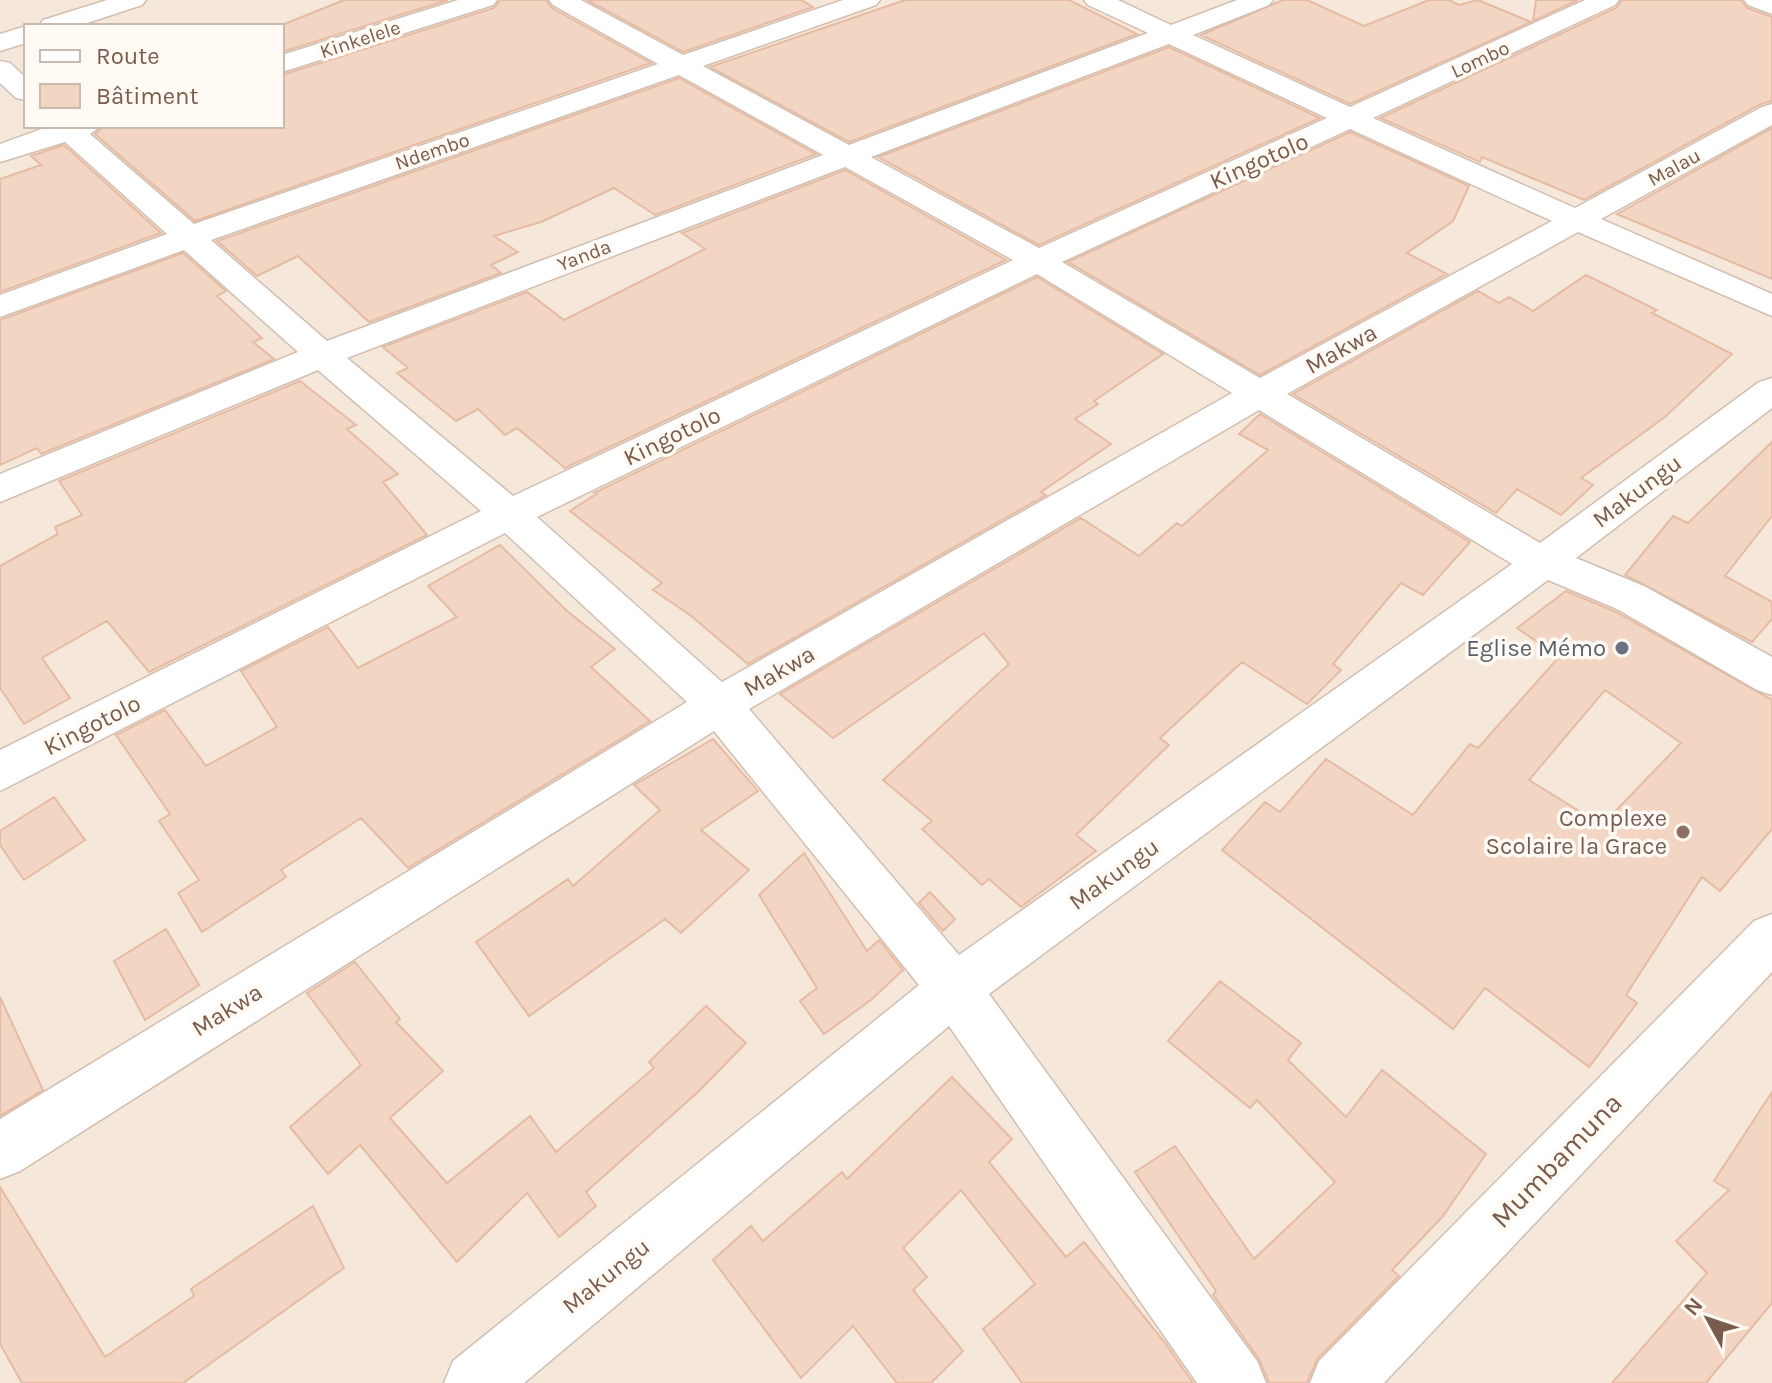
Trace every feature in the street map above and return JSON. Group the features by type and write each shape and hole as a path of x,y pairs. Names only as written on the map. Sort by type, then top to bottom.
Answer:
{"street":[{"path":"58,24 133,0"},
{"name":"Kinkelele","path":"284,63 484,0"},
{"path":"562,0 1038,261 1542,563 1577,572 1620,591 1772,678"},
{"name":"Ndembo","path":"0,307 191,236 867,0"},
{"path":"1097,0 1576,221 1772,306"},
{"name":"Yanda","path":"0,489 322,355 1260,0"},
{"name":"Lombo","path":"1353,118 1606,0"},
{"path":"1757,0 1772,6"},
{"path":"0,43 24,35"},
{"path":"0,69 24,90"},
{"name":"Malau","path":"1576,221 1772,113"},
{"name":"Kingotolo","path":"0,772 509,514 1038,261 1353,118"},
{"path":"0,153 74,128 322,355 509,514 719,705 954,989 1235,1383"},
{"name":"Makwa","path":"0,1151 719,705 1257,395 1576,221"},
{"name":"Makungu","path":"475,1383 954,989 1542,563 1772,390"},
{"name":"Mumbamuna","path":"1341,1383 1772,937"}],"shaded area":[{"path":"0,0 1772,0 1772,1383 0,1383"}],"building":[{"path":"344,0 448,0 284,51 284,24"},
{"path":"500,0 546,0 552,8 651,63 195,221 95,134 102,128 284,128 284,74 494,8"},
{"path":"587,0 801,0 813,7 683,52"},
{"path":"905,0 1069,0 1137,34 849,142 710,67"},
{"path":"1283,0 1307,0 1364,26 1429,0 1449,0 1459,5 1478,0 1531,22 1350,104 1201,35"},
{"path":"1536,0 1578,0 1533,21"},
{"path":"1622,0 1741,0 1747,8 1772,17 1772,101 1761,104 1584,200 1482,157 1480,162 1380,118 1616,8"},
{"path":"1169,47 1320,118 1039,245 878,157"},
{"path":"679,78 816,154 655,215 614,188 541,222 494,236 518,252 491,265 501,273 369,322 298,256 257,276 217,241"},
{"path":"1772,128 1772,279 1617,214"},
{"path":"1350,132 1469,186 1453,221 1407,253 1447,274 1260,375 1068,262"},
{"path":"64,145 161,233 0,292 0,179 41,165 31,156"},
{"path":"845,170 1006,260 565,468 517,428 505,435 478,409 456,421 397,373 408,368 383,347 527,292 564,320 705,249 682,233"},
{"path":"183,253 226,291 217,296 262,338 253,342 274,359 41,454 37,448 0,465 0,320"},
{"path":"1586,275 1657,310 1652,313 1732,354 1665,417 1581,478 1593,485 1561,515 1517,489 1496,513 1293,394 1478,291 1499,303 1509,297 1533,311"},
{"path":"1037,277 1163,354 1094,401 1098,404 1075,419 1111,444 1041,492 1046,495 748,664 690,615 653,590 662,583 570,511 594,493"},
{"path":"300,381 356,425 347,429 398,474 383,482 427,535 149,672 107,621 42,658 70,698 24,724 0,688 0,566 58,534 55,527 82,515 59,481"},
{"path":"1260,414 1470,542 1423,595 1401,583 1333,664 1341,670 1307,704 1242,662 1160,738 1169,745 1076,835 1096,851 1021,907 989,879 982,885 922,829 932,821 883,780 1009,664 984,633 833,738 780,694 1081,518 1139,556 1177,523 1182,526 1268,450 1239,434"},
{"path":"1772,442 1772,516 1725,576 1772,602 1772,619 1752,642 1625,575 1673,516 1688,523"},
{"path":"500,545 567,611 615,649 591,667 650,721 408,868 361,818 281,870 286,877 202,932 178,893 199,880 159,821 170,814 116,735 165,710 206,766 277,727 241,671 328,627 358,668 457,617 428,586"},
{"path":"1566,591 1616,612 1772,700 1772,829 1720,891 1702,877 1626,995 1637,1003 1589,1067 1485,988 1453,1029 1222,850 1265,802 1280,812 1326,759 1413,815 1470,744 1478,748 1559,657 1517,628","holes":["1605,690 1681,743 1602,825 1529,780"]},
{"path":"713,739 758,791 701,830 749,870 681,933 665,919 529,1016 476,942 568,879 573,886 660,810 634,785"},
{"path":"54,797 85,840 24,880 0,845 0,831"},
{"path":"804,853 867,951 879,940 903,970 871,1000 824,1034 800,1001 817,988 759,895"},
{"path":"930,892 955,919 943,931 919,903"},
{"path":"166,929 199,985 145,1020 114,961"},
{"path":"355,962 400,1019 396,1022 443,1071 390,1118 447,1183 530,1116 556,1152 654,1068 649,1062 706,1006 746,1043 698,1092 586,1192 596,1206 559,1237 527,1193 457,1262 360,1145 328,1174 290,1127 361,1065 307,993"},
{"path":"1220,981 1301,1043 1288,1060 1346,1117 1382,1070 1486,1154 1443,1216 1392,1270 1399,1276 1317,1359 1307,1383 1269,1383 1259,1359 1213,1295 1216,1291 1135,1172 1175,1146 1254,1259 1335,1182 1257,1100 1250,1108 1168,1041"},
{"path":"0,997 43,1090 0,1116"},
{"path":"952,1077 1012,1139 989,1162 1066,1257 1084,1242 1166,1344 1193,1383 1022,1383 983,1329 1035,1284 961,1190 903,1248 927,1277 913,1290 963,1351 931,1383 897,1383 853,1326 801,1378 713,1260 751,1226 763,1241 842,1172 847,1179"},
{"path":"1772,1092 1772,1303 1706,1383 1612,1383 1707,1273 1676,1241 1729,1190 1714,1181"},
{"path":"0,1187 105,1357 194,1296 191,1289 313,1206 344,1268 183,1383 22,1383 0,1344"}],"place":[{"name":"Eglise Mémo","path":"1622,648"},
{"name":"Complexe Scolaire la Grace","path":"1683,832"}]}
